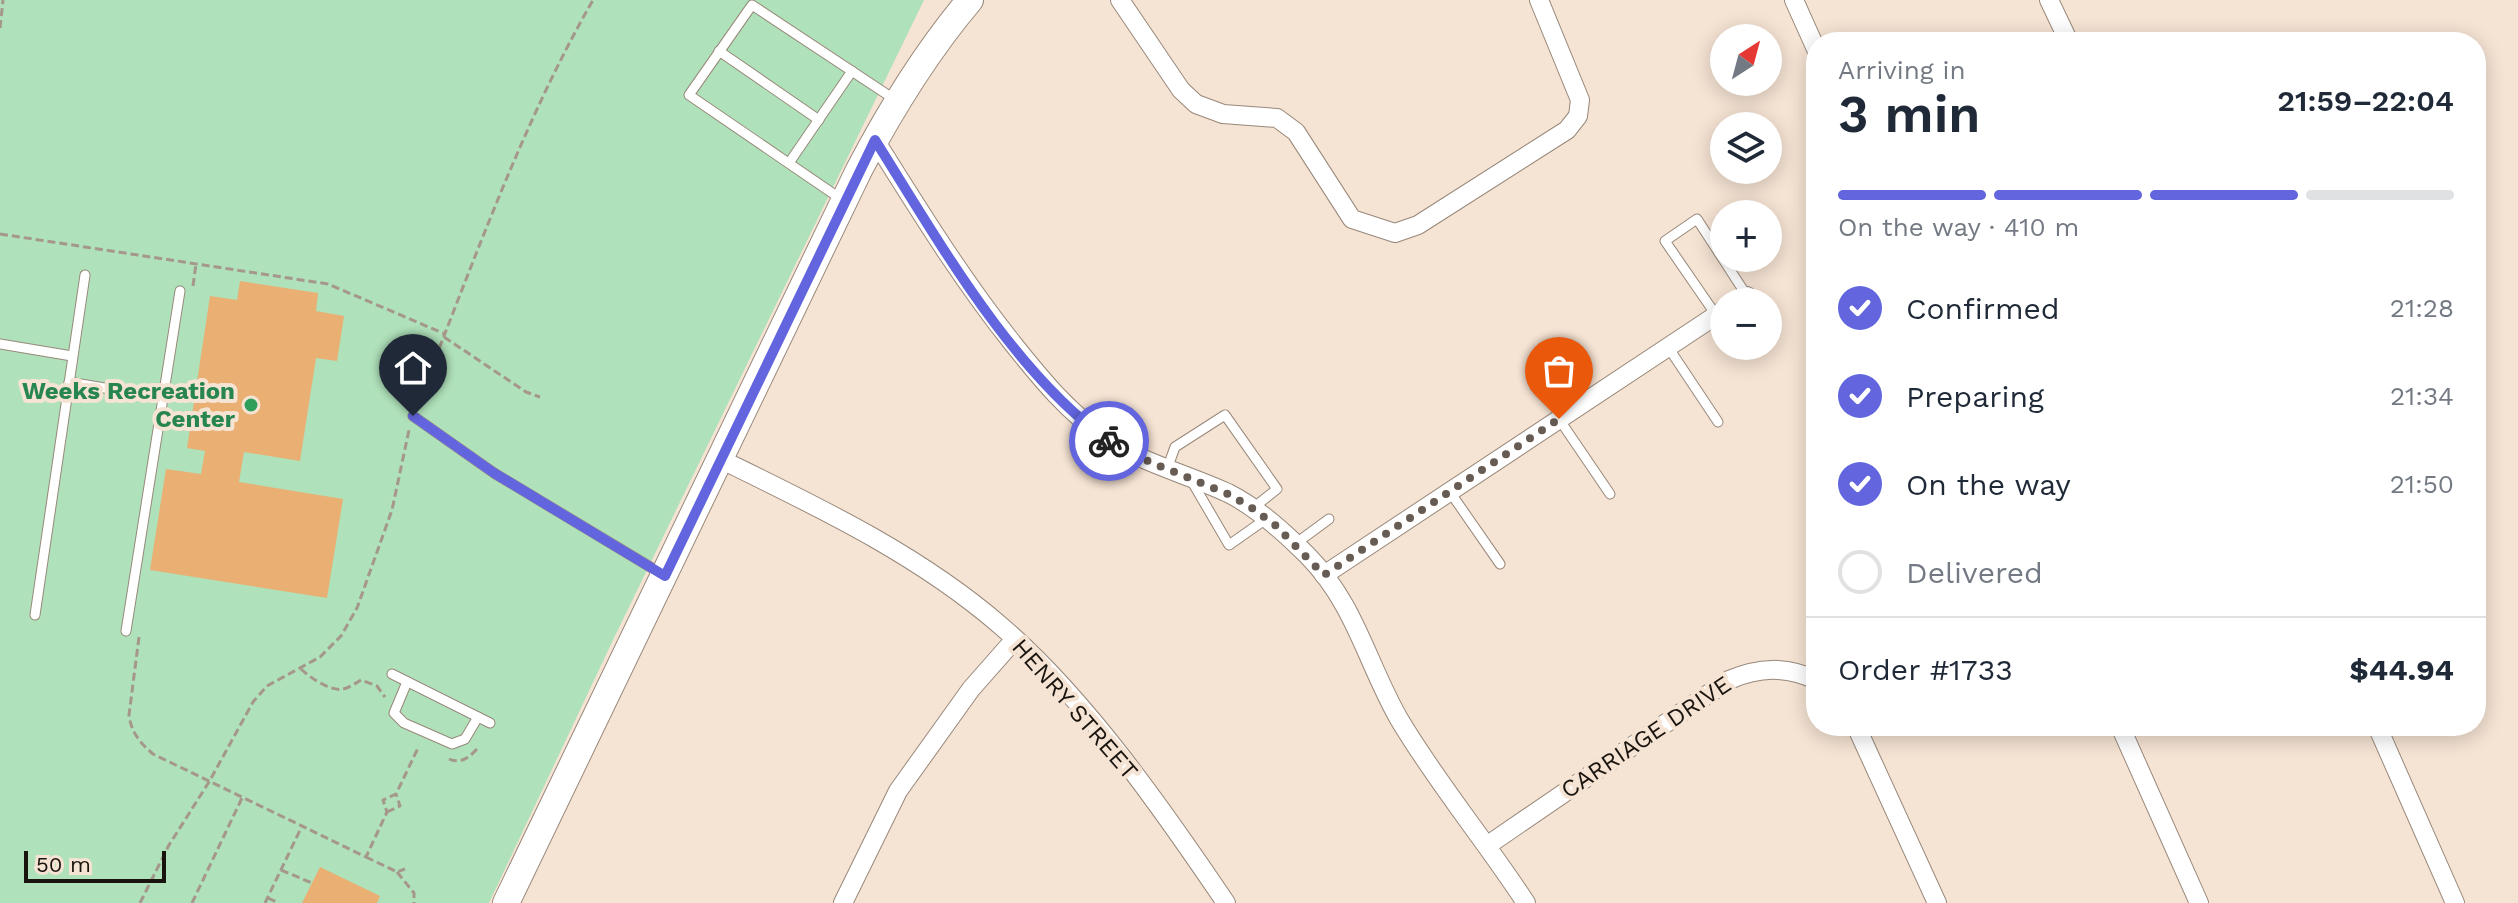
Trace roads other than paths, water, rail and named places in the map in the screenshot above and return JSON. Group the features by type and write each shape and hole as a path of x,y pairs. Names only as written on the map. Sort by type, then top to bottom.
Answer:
{"street":[{"path":"506,903 875,140 926,57 970,0"},
{"path":"1120,0 1181,90 1196,104 1223,114 1277,118 1296,132 1352,219 1395,233 1418,225 1567,130 1578,116 1580,100 1539,0"},
{"path":"1794,0 1808,32"},
{"path":"2049,0 2064,32"},
{"path":"875,140 941,246 996,323 1050,390 1078,417 1110,441 1228,494 1259,514 1295,544 1324,575 1354,620 1398,716 1423,757 1526,903"},
{"path":"1324,575 1710,320"},
{"name":"HENRY STREET","path":"720,459 826,511 908,557 1015,639 1095,725 1177,831 1226,903"},
{"path":"843,903 898,791 971,689 1015,639"},
{"name":"CARRIAGE DRIVE","path":"1488,845 1729,680 1773,669 1806,676"},
{"path":"1861,736 1937,903"},
{"path":"2124,736 2199,903"},
{"path":"2381,736 2455,903"}],"lane":[{"path":"844,201 689,95 752,5 897,101"},
{"path":"719,51 819,120"},
{"path":"789,163 852,71"},
{"path":"1710,300 1665,241 1697,219 1736,288"},
{"path":"35,615 85,275"},
{"path":"126,631 180,291"},
{"path":"0,344 72,356"},
{"path":"1668,347 1718,422"},
{"path":"69,382 163,398"},
{"path":"1167,469 1175,447 1225,415 1277,489 1259,514 1229,545 1190,479"},
{"path":"413,416 494,473 665,576"},
{"path":"1559,419 1610,494"},
{"path":"1450,492 1500,564"},
{"path":"1295,544 1329,519"},
{"path":"392,674 490,723"},
{"path":"407,682 394,713 404,723 452,744 465,739 478,717"}],"place":[{"name":"Weeks Recreation Center","path":"251,405"}]}
